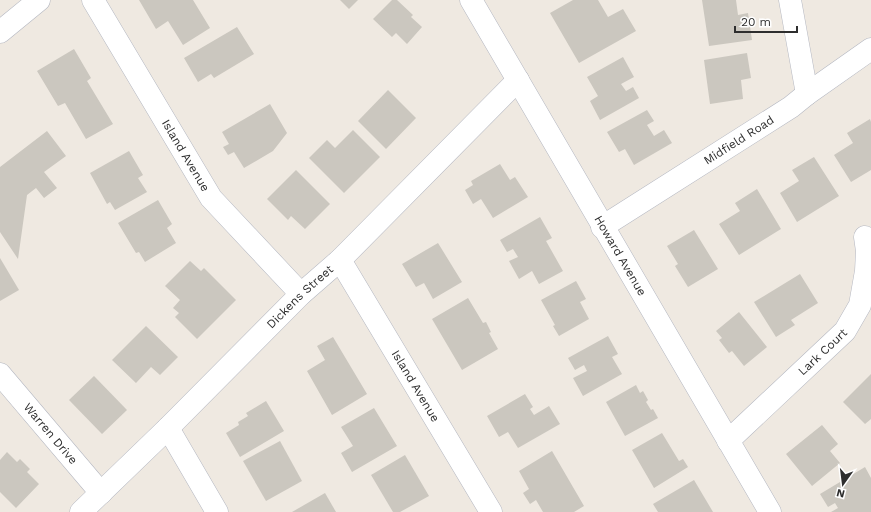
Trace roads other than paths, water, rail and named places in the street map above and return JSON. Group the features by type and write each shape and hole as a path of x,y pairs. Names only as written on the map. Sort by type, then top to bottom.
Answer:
{"street":[{"path":"0,31 39,0"},
{"name":"Island Avenue","path":"94,0 211,198 301,294"},
{"name":"Howard Avenue","path":"471,0 602,227 770,512"},
{"path":"790,0 807,94"},
{"name":"Midfield Road","path":"602,227 791,107 871,49"},
{"name":"Dickens Street","path":"81,512 168,428 301,294 340,260 518,80"},
{"name":"Lark Court","path":"728,441 845,331 860,305 866,271 865,237"},
{"name":"Island Avenue","path":"340,260 491,512"},
{"name":"Warren Drive","path":"0,374 101,493"},
{"path":"168,428 217,512"}]}
